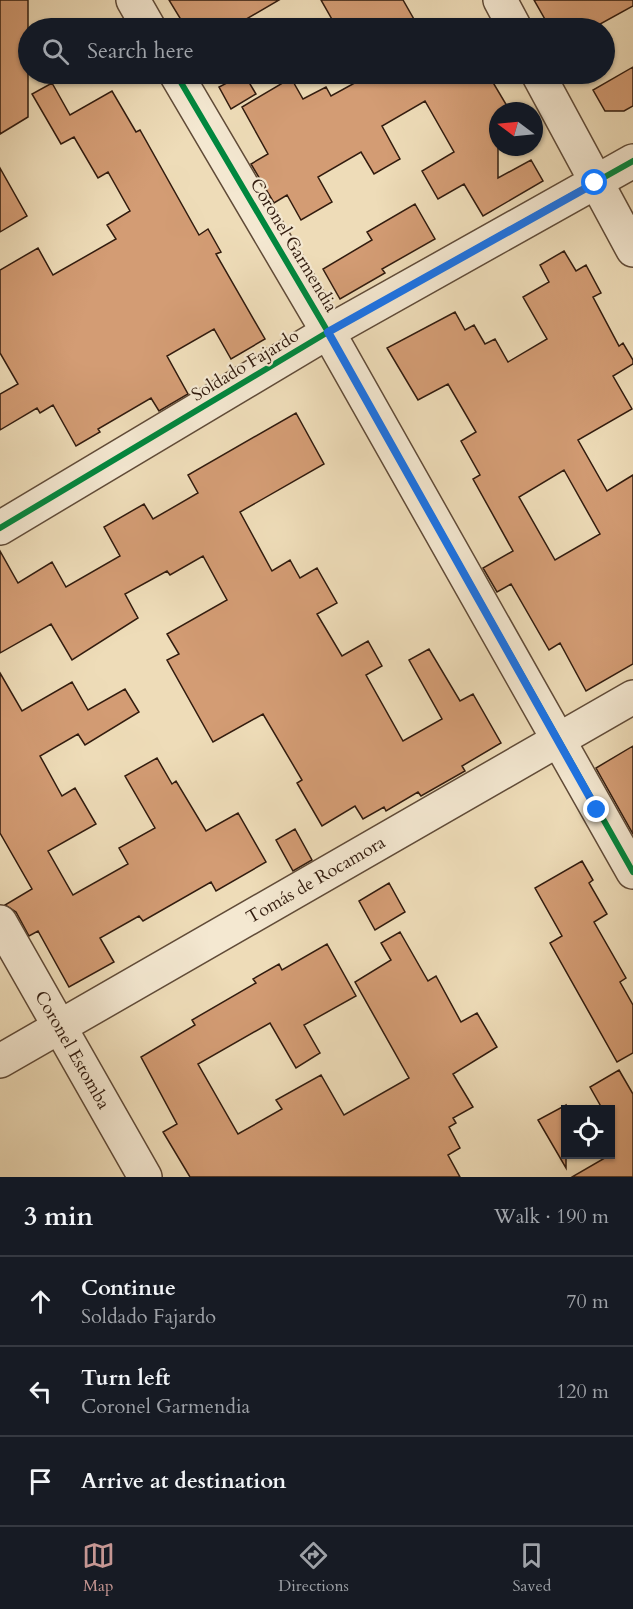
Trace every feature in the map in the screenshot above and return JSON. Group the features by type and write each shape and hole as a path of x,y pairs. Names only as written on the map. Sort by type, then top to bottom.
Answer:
{"street":[{"path":"133,0 143,18"},
{"path":"500,0 510,18"},
{"name":"Coronel Garmendia","path":"182,84 328,332 633,872"},
{"path":"543,84 633,250"},
{"name":"Soldado Fajardo","path":"0,528 328,332 633,161"},
{"name":"Tomás de Rocamora","path":"0,1061 633,697"},
{"name":"Coronel Estomba","path":"0,922 145,1177"}],"building":[{"path":"0,0 28,0 28,18 18,18 18,84 28,84 28,117 0,134"},
{"path":"169,0 279,0 248,18 180,18"},
{"path":"321,0 403,0 413,18 331,18"},
{"path":"534,0 633,0 633,6 611,18 544,18"},
{"path":"633,67 633,106 624,111 605,111 593,90 603,84 615,84 615,77"},
{"path":"53,84 70,115 112,91 136,132 140,130 199,235 208,229 221,252 216,254 265,339 231,359 214,329 167,356 188,394 159,411 151,398 98,429 100,432 76,446 53,405 40,413 37,408 0,430 0,394 18,384 0,353 0,270 38,248 53,275 116,239 107,225 130,211 108,172 98,178 74,137 61,144 32,94"},
{"path":"225,84 250,84 256,94 231,109 219,87"},
{"path":"281,84 294,84 303,99 326,87 331,96 353,84 494,84 505,102 489,102 489,156 498,156 498,178 531,160 543,181 483,216 464,184 438,199 422,171 454,152 425,101 382,126 400,159 374,174 361,152 318,177 332,202 301,220 287,195 274,203 251,164 268,154 242,107"},
{"path":"0,168 27,216 0,232"},
{"path":"415,204 435,239 382,269 385,273 340,299 323,269 372,240 367,232"},
{"path":"564,251 576,271 586,265 601,293 593,297 619,346 623,343 633,360 633,364 613,376 632,409 578,440 607,491 633,475 633,664 586,691 560,643 549,650 511,584 497,592 483,568 513,551 473,479 480,475 461,441 476,432 448,384 418,400 387,348 455,312 465,330 474,325 485,344 495,339 508,362 547,339 523,297 549,282 540,265","holes":["564,470 600,534 555,560 519,497"]},
{"path":"296,413 324,464 240,512 272,571 290,560 300,578 317,568 337,603 317,614 342,656 368,641 382,666 366,675 403,741 442,719 409,660 429,649 460,701 473,694 501,743 462,766 465,771 421,796 418,792 386,811 384,807 363,819 355,806 322,826 297,783 302,780 263,714 213,742 167,660 179,654 167,634 227,600 203,556 170,575 167,571 125,594 138,618 72,660 51,624 0,653 0,551 18,583 52,562 66,587 120,556 104,527 144,504 153,519 198,493 188,475"},
{"path":"0,673 22,711 72,682 88,710 125,689 139,712 85,745 78,734 40,756 62,796 75,788 96,824 48,851 73,895 128,864 119,848 155,828 125,776 157,758 172,784 176,781 206,831 238,813 266,862 216,891 211,882 143,921 139,916 100,938 114,962 69,987 38,931 29,936 16,912 5,905 32,889 0,833"},
{"path":"633,746 633,834 596,768"},
{"path":"295,829 312,860 293,871 276,840"},
{"path":"582,861 593,880 589,883 607,914 594,922 626,978 620,982 633,1005 633,1053 617,1062 550,943 562,936 535,888"},
{"path":"389,883 405,912 375,930 359,901"},
{"path":"400,932 428,981 436,976 461,1022 477,1013 497,1047 453,1074 473,1107 453,1118 456,1123 449,1127 460,1148 448,1155 460,1177 190,1177 163,1132 177,1124 141,1057 195,1025 192,1020 256,983 253,979 279,964 282,970 327,944 356,996 304,1025 320,1053 296,1068 270,1023 198,1064 238,1134 282,1109 276,1100 321,1075 344,1115 409,1078 355,982 391,960 381,943"},
{"path":"619,1070 633,1094 633,1177 572,1177 603,1159 615,1159 615,1105 600,1105 590,1087"},
{"path":"561,1108 561,1159 566,1159 566,1168 538,1120"}],"cycle path":[{"path":"182,84 328,332 633,872"},
{"path":"0,528 328,332 633,161"}],"route":[{"path":"595,183 328,332 597,810"}]}
